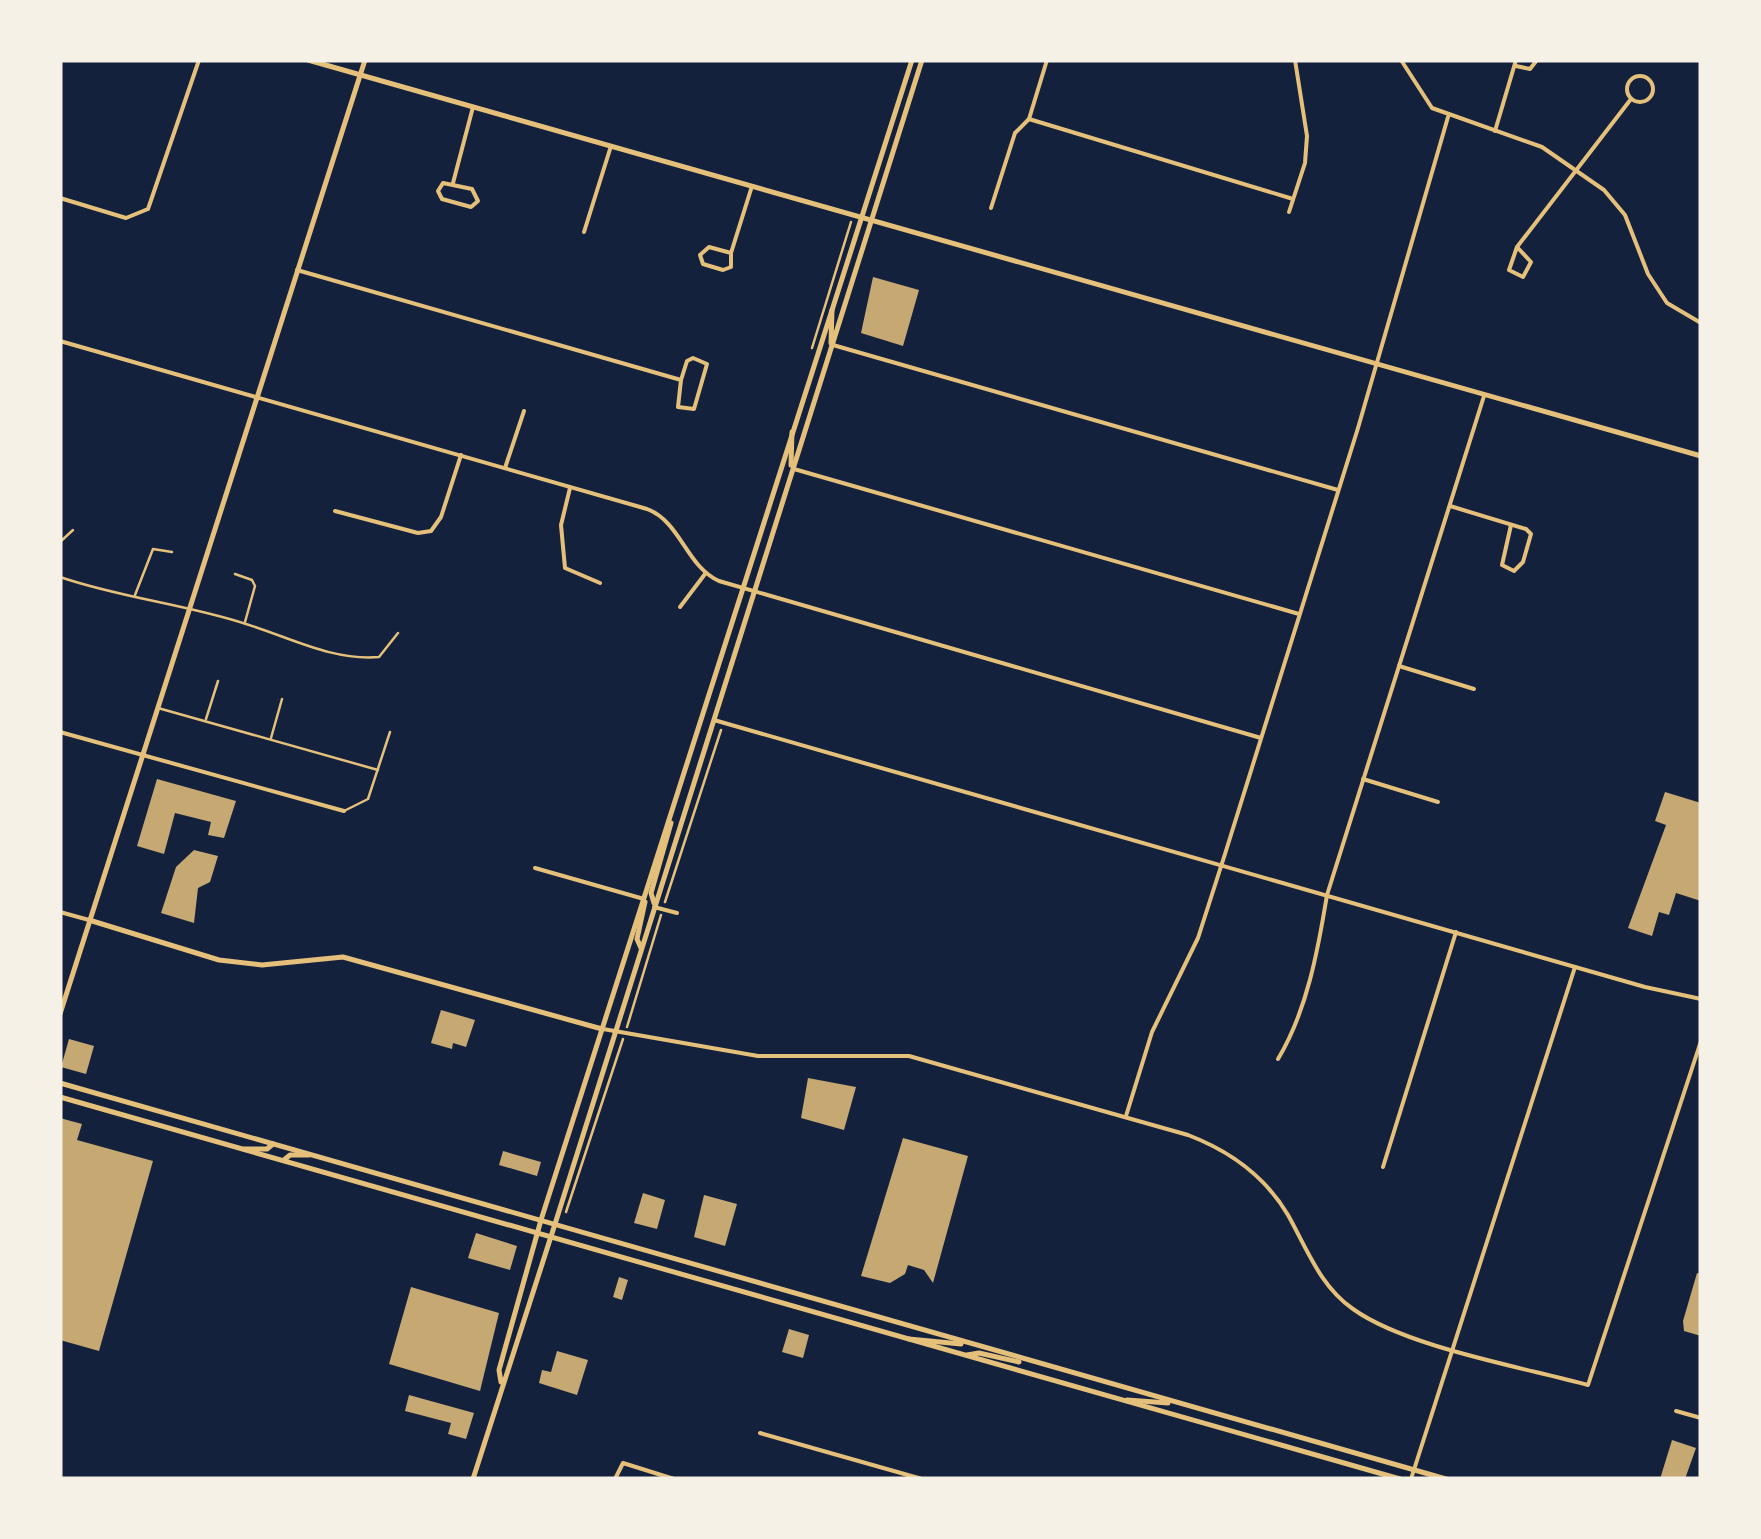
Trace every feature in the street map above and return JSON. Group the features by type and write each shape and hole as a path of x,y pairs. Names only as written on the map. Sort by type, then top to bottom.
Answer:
{"main road":[{"path":"308,60 1701,456"},
{"path":"60,1014 365,60"},
{"path":"501,1382 499,1370 541,1220 912,60"},
{"path":"473,1479 922,60"},
{"path":"832,307 832,345"},
{"path":"792,432 792,468"},
{"path":"654,907 651,893 671,829 670,815"},
{"path":"642,948 637,939 646,907 644,899"},
{"path":"89,920 219,960 262,966 343,957 602,1029"},
{"path":"60,1083 1446,1479"},
{"path":"60,1097 1400,1479"},
{"path":"244,1149 267,1149 273,1144"},
{"path":"284,1160 290,1155 312,1155"},
{"path":"906,1340 924,1338 956,1346 962,1342"},
{"path":"964,1356 979,1353 1022,1360"},
{"path":"1124,1401 1169,1402"}],"street":[{"path":"60,198 126,218 142,214 154,201 200,60"},
{"path":"990,208 1015,133 1029,119 1047,60"},
{"path":"1289,212 1306,162 1308,136 1294,73 1295,60"},
{"path":"1401,60 1418,94 1448,117 1542,147 1604,190 1625,215 1648,274 1667,304 1701,322"},
{"path":"1495,132 1516,63 1530,68 1537,60"},
{"path":"1638,76 1650,80 1651,97 1644,102 1631,99 1627,92 1630,80 1638,76"},
{"path":"1516,247 1531,262 1523,276 1509,270 1516,247 1631,99"},
{"path":"453,182 474,107"},
{"path":"1126,1116 1159,1014 1194,946 1222,865 1376,366 1448,117"},
{"path":"1029,119 1293,200"},
{"path":"584,232 611,146"},
{"path":"443,182 453,182 474,190 478,195 476,204 467,206 439,196 443,182"},
{"path":"731,252 709,247 699,258 706,266 726,270 733,265 731,252 752,186"},
{"path":"297,270 682,380"},
{"path":"60,341 660,514 705,574 742,589 1261,738"},
{"path":"832,345 1338,490"},
{"path":"687,360 707,364 694,408 678,407 682,380 687,360"},
{"path":"1278,1059 1289,1041 1317,952 1328,895 1484,396"},
{"path":"506,468 524,411"},
{"path":"335,511 418,533 434,529 460,455"},
{"path":"792,468 1299,614"},
{"path":"570,488 561,525 565,568 577,577 600,584"},
{"path":"1450,506 1511,525 1531,534 1523,562 1514,571 1502,565 1511,525"},
{"path":"680,607 705,574"},
{"path":"1398,666 1474,688"},
{"path":"714,720 1575,967 1701,999"},
{"path":"60,732 344,811"},
{"path":"1364,779 1438,802"},
{"path":"535,868 644,899"},
{"path":"654,907 677,913"},
{"path":"60,912 89,920"},
{"path":"1383,1167 1456,932"},
{"path":"1411,1479 1450,1347 1575,967"},
{"path":"602,1029 758,1056 909,1056 1126,1116 1228,1153 1271,1190 1329,1287 1354,1310 1393,1330 1588,1385 1701,1041"},
{"path":"1676,1411 1701,1418"},
{"path":"760,1433 922,1479"},
{"path":"614,1479 623,1463 674,1479"},
{"path":"882,1479 885,1468"}],"lane":[{"path":"60,542 73,530"},
{"path":"135,596 153,550 172,552"},
{"path":"235,574 255,586 244,623"},
{"path":"60,577 111,594 135,596 244,623 358,658 379,657 398,633"},
{"path":"205,721 218,680"},
{"path":"271,740 282,699"},
{"path":"157,708 378,770"},
{"path":"344,811 368,799 390,732"}],"path":[{"path":"810,354 850,227"},
{"path":"629,1022 720,730"},
{"path":"580,1170 622,1042"}],"building":[{"path":"873,277 919,290 903,346 861,333"},
{"path":"157,779 236,801 224,838 208,835 211,822 175,813 164,854 137,846"},
{"path":"1665,792 1701,803 1701,901 1676,893 1669,915 1659,912 1652,936 1628,928 1666,825 1655,821"},
{"path":"194,850 218,856 210,882 198,888 194,923 161,913 176,867"},
{"path":"441,1010 475,1020 466,1047 453,1043 452,1049 431,1043"},
{"path":"69,1039 94,1046 86,1074 61,1067"},
{"path":"808,1078 856,1087 844,1130 801,1118"},
{"path":"60,1118 82,1124 77,1140 153,1161 99,1351 60,1340"},
{"path":"903,1138 968,1156 933,1283 924,1270 908,1265 905,1274 890,1283 861,1276"},
{"path":"503,1151 541,1162 537,1176 499,1165"},
{"path":"643,1193 665,1200 657,1229 634,1223"},
{"path":"704,1195 737,1204 725,1246 694,1237"},
{"path":"476,1233 517,1246 510,1270 468,1258"},
{"path":"1697,1273 1701,1274 1701,1336 1684,1331 1683,1321"},
{"path":"619,1277 628,1280 622,1300 613,1297"},
{"path":"411,1287 499,1313 480,1391 389,1364"},
{"path":"789,1329 809,1335 803,1358 782,1352"},
{"path":"557,1351 588,1360 577,1395 539,1383 542,1370 551,1372"},
{"path":"409,1395 474,1413 466,1439 448,1434 451,1423 405,1411"},
{"path":"1672,1440 1696,1448 1685,1479 1660,1479"}]}
